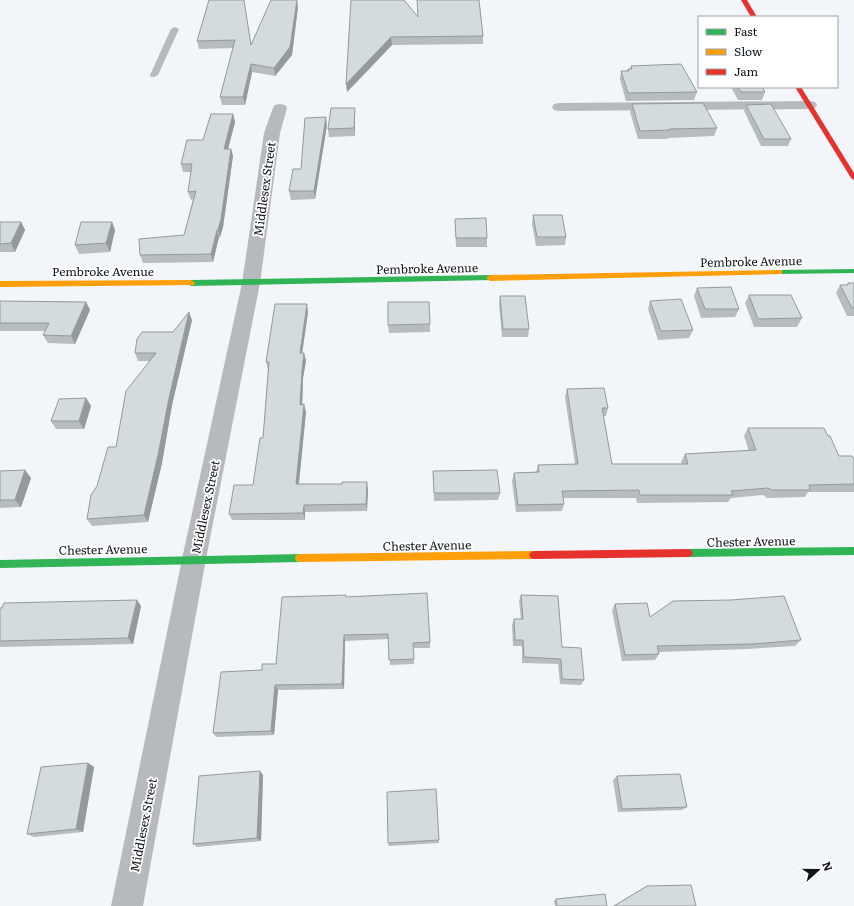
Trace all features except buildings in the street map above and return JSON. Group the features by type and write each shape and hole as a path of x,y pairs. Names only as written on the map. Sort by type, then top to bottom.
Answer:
{"street":[{"path":"744,0 753,16"},
{"path":"799,88 854,178"},
{"path":"559,107 810,105"},
{"name":"Middlesex Street","path":"127,906 194,560 251,283 272,133 280,108"},
{"name":"Pembroke Avenue","path":"0,284 251,283 854,271"},
{"name":"Chester Avenue","path":"0,564 854,551"}],"lane":[{"path":"154,75 175,29"}],"traffic: fast":[{"path":"779,272 854,271"},
{"path":"191,283 490,278"},
{"path":"688,553 854,551"},
{"path":"0,564 300,558"}],"traffic: slow":[{"path":"490,278 779,272"},
{"path":"0,284 191,283"},
{"path":"300,558 534,555"}],"traffic: jam":[{"path":"744,0 753,16"},
{"path":"799,88 854,178"},
{"path":"534,555 688,553"}]}
